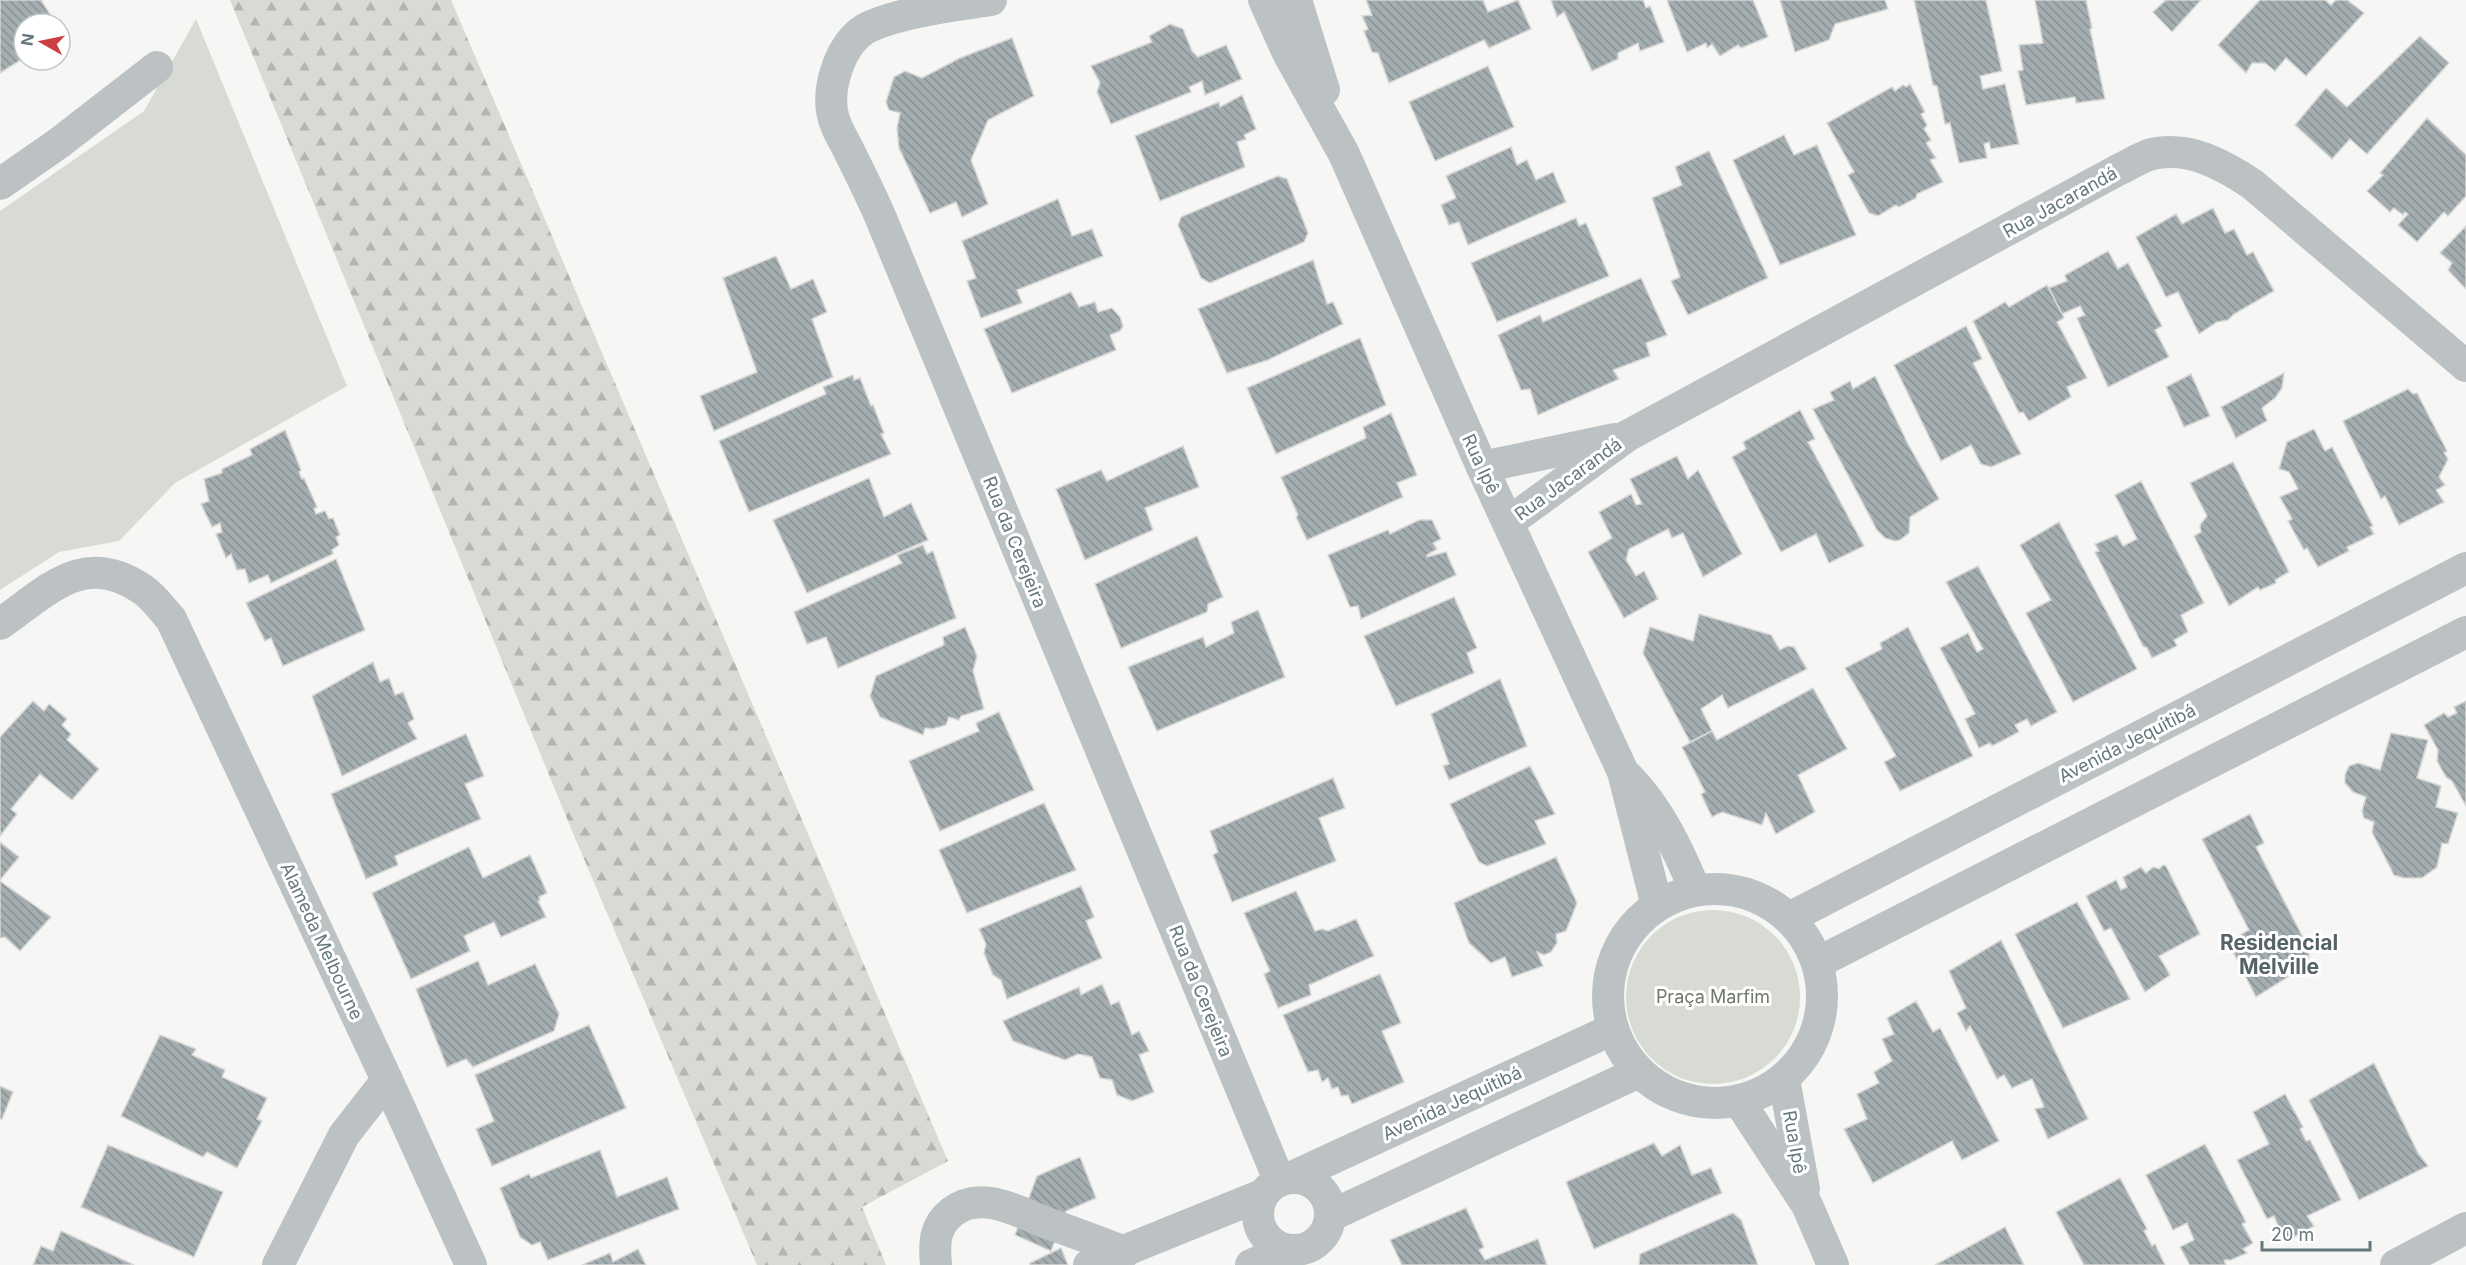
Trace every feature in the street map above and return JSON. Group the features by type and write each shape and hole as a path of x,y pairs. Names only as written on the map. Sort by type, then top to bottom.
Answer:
{"street":[{"name":"Rua da Cerejeira","path":"991,0 893,19 864,30 849,46 841,61 834,79 832,112 837,128 885,227 1273,1192"},
{"name":"Rua Ipê","path":"1264,0 1288,53 1344,154 1482,467 1623,772 1657,906"},
{"name":"Rua Ipê","path":"1296,0 1344,154"},
{"path":"0,184 59,143 157,67"},
{"name":"Rua Jacarandá","path":"1509,522 1627,436 2118,170 2150,155 2173,151 2195,155 2223,165 2252,183 2466,366"},
{"name":"Rua Jacarandá","path":"1482,467 1627,436"},
{"name":"Avenida Jequitibá","path":"1789,918 2466,568"},
{"name":"Alameda Melbourne","path":"0,624 58,582 88,571 112,573 144,590 171,619 471,1265"},
{"path":"1817,963 2466,632"},
{"name":"Rua Ipê","path":"1623,772 1642,791 1676,845 1695,890"},
{"path":"1720,889 1745,892 1768,903 1789,918 1806,938 1817,963 1822,994 1818,1026 1805,1054 1784,1078 1763,1092 1739,1101 1718,1103 1686,1099 1656,1086 1639,1072 1623,1052 1613,1029 1608,1001 1611,973 1620,947 1635,924 1657,906 1675,896 1695,890 1720,889"},
{"name":"Avenida Jequitibá","path":"1089,1265 1135,1258 1210,1240 1273,1192 1613,1029"},
{"path":"1330,1216 1639,1072"},
{"name":"Rua Ipê","path":"1784,1078 1807,1205"},
{"path":"278,1265 344,1135 387,1080"},
{"name":"Rua Ipê","path":"1739,1101 1807,1205 1833,1265"},
{"path":"1251,1265 1297,1255 1320,1239 1327,1229 1330,1216 1329,1204 1324,1192 1304,1178 1273,1192 1260,1228 1266,1238 1297,1255"},
{"path":"936,1265 934,1241 939,1227 945,1217 972,1202 1004,1206 1135,1258"},
{"path":"2396,1265 2466,1228"}],"green space":[{"path":"230,0 451,0 948,1161 862,1207 886,1265 757,1265 570,826"},
{"path":"196,19 347,386 175,483 119,541 59,552 0,590 0,211 144,111"},
{"name":"Praça Marfim","path":"1713,910 1746,917 1761,925 1774,936 1785,949 1793,964 1800,997 1793,1030 1785,1045 1774,1058 1761,1069 1746,1077 1713,1084 1680,1077 1665,1069 1652,1058 1641,1045 1633,1030 1626,997 1633,964 1641,949 1652,936 1665,925 1680,917"}],"building":[{"path":"0,0 41,0 49,12 12,12 12,66 0,73"},
{"path":"1366,0 1483,0 1488,12 1518,0 1531,29 1489,48 1484,40 1389,83 1378,53 1372,52 1364,31 1368,29 1362,16 1372,15"},
{"path":"1551,0 1643,0 1646,8 1650,6 1664,42 1640,51 1638,43 1618,53 1618,59 1592,71 1564,12 1557,17"},
{"path":"1667,0 1753,0 1768,37 1741,48 1738,45 1720,56 1712,44 1707,48 1706,43 1687,52"},
{"path":"1780,0 1885,0 1888,9 1835,24 1829,40 1795,52"},
{"path":"1914,0 1986,0 2002,71 1980,76 1983,89 2005,84 2019,144 1991,149 1989,142 1984,144 1987,158 1959,163 1950,123 1945,124 1937,86 1933,85"},
{"path":"2035,0 2086,0 2105,99 2076,103 2075,97 2026,105 2018,71 2023,70 2019,45 2043,43"},
{"path":"2166,0 2201,0 2172,32 2153,12"},
{"path":"2260,0 2325,0 2331,5 2336,0 2347,0 2364,13 2306,76 2286,58 2275,71 2265,63 2252,63 2246,73 2218,45"},
{"path":"1170,24 1183,29 1192,51 1198,57 1226,45 1242,79 1205,95 1202,81 1189,87 1191,92 1111,124 1097,92 1100,83 1091,66 1152,42 1149,36"},
{"path":"2420,36 2449,63 2367,154 2350,139 2332,159 2295,125 2326,88 2347,107"},
{"path":"1012,38 1034,96 988,120 971,160 988,204 962,217 956,202 930,213 899,148 897,128 900,113 889,110 886,102 894,77 905,71 922,78 960,58"},
{"path":"1488,66 1514,127 1435,161 1409,102"},
{"path":"1910,84 1925,112 1921,114 1927,125 1924,129 1931,140 1926,143 1936,158 1930,160 1943,182 1878,216 1869,213 1848,175 1854,172 1827,123 1892,87 1895,91 1903,85 1906,87"},
{"path":"1242,95 1256,129 1244,135 1246,139 1237,142 1245,167 1160,201 1135,136 1219,102 1220,107"},
{"path":"2427,118 2466,155 2466,196 2448,216 2444,212 2417,242 2398,225 2408,214 2405,212 2403,215 2394,208 2390,212 2367,191 2383,175 2380,173"},
{"path":"1784,135 1794,155 1817,145 1856,235 1780,265 1733,160"},
{"path":"1511,147 1517,165 1527,160 1536,180 1553,172 1566,202 1468,245 1459,222 1449,225 1441,205 1456,198 1446,176"},
{"path":"1709,151 1768,278 1688,315 1671,281 1680,277 1652,198 1682,185 1675,167"},
{"path":"1278,176 1287,179 1308,233 1304,242 1210,283 1201,278 1178,225 1181,217"},
{"path":"1058,199 1072,236 1092,229 1103,256 1017,290 1022,303 981,318 967,281 976,278 962,241"},
{"path":"2213,208 2225,233 2234,229 2247,255 2253,252 2274,291 2234,314 2228,320 2217,322 2199,334 2178,292 2166,297 2136,237 2176,214 2182,224"},
{"path":"1576,218 1579,226 1586,223 1609,276 1497,322 1471,263"},
{"path":"2466,226 2466,289 2448,270 2452,263 2440,253"},
{"path":"2108,251 2118,269 2128,263 2162,326 2155,330 2169,357 2108,387 2077,318 2085,315 2080,306 2062,314 2049,288 2067,281 2065,275"},
{"path":"776,256 791,289 813,279 827,312 812,319 833,377 714,431 700,396 757,372 723,278"},
{"path":"1313,260 1327,304 1333,302 1343,324 1268,360 1227,373 1198,309"},
{"path":"1641,278 1667,335 1646,343 1650,356 1613,370 1619,379 1538,415 1530,389 1521,390 1498,335 1540,315 1543,322"},
{"path":"2047,285 2064,318 2057,322 2087,378 2067,387 2071,397 2029,421 2023,412 2019,413 1973,321 2005,302 2009,307"},
{"path":"1071,292 1079,307 1095,302 1098,312 1112,308 1120,317 1123,326 1120,331 1110,335 1116,350 1012,393 984,329"},
{"path":"1966,326 1982,359 1973,363 2021,454 1991,467 1981,464 1971,445 1941,461 1894,365"},
{"path":"1360,338 1386,405 1276,454 1247,388"},
{"path":"2284,373 2282,388 2275,398 2262,408 2267,421 2236,438 2221,407"},
{"path":"2191,374 2210,416 2184,427 2166,387"},
{"path":"853,375 854,380 860,378 871,406 873,405 884,433 881,434 891,454 749,512 719,441 826,394 823,387"},
{"path":"1875,376 1908,444 1939,499 1910,517 1909,533 1895,541 1885,538 1877,530 1813,409 1834,400 1830,392 1850,381 1853,389"},
{"path":"2408,389 2413,394 2417,393 2447,451 2444,453 2448,459 2439,477 2445,485 2436,490 2444,502 2399,525 2385,496 2381,499 2343,421"},
{"path":"1800,410 1815,439 1808,442 1864,546 1829,563 1816,534 1781,552 1732,457 1746,449 1743,442"},
{"path":"1391,413 1417,475 1397,483 1403,497 1307,540 1281,477 1366,438 1363,427"},
{"path":"2314,429 2325,451 2332,447 2373,526 2370,527 2374,534 2347,547 2349,551 2318,567 2307,548 2304,550 2288,521 2292,519 2280,497 2298,489 2289,472 2279,469 2287,442"},
{"path":"285,430 301,470 299,472 317,507 314,509 316,514 325,511 329,519 333,518 340,535 336,537 339,545 332,550 333,554 271,583 268,575 249,583 245,569 237,570 231,554 226,558 216,534 222,532 220,523 212,527 201,504 209,501 204,479 222,473 222,469 252,455 250,449"},
{"path":"1183,446 1199,487 1145,508 1153,530 1085,560 1056,489 1101,470 1107,481"},
{"path":"1677,456 1688,479 1698,470 1742,554 1703,577 1683,533 1672,538 1668,529 1629,549 1626,560 1636,576 1644,571 1658,599 1624,618 1588,552 1612,538 1599,512 1631,494 1636,505 1642,504 1630,479"},
{"path":"2233,462 2289,572 2275,580 2276,583 2260,590 2258,587 2229,606 2194,536 2201,532 2200,525 2207,516 2190,483"},
{"path":"869,478 884,517 911,503 928,540 807,593 773,520"},
{"path":"2141,481 2204,603 2181,615 2188,632 2174,640 2177,646 2152,658 2147,648 2143,646 2095,552 2099,551 2095,544 2117,535 2123,546 2137,539 2115,495"},
{"path":"1419,520 1432,520 1441,539 1433,543 1437,549 1427,557 1446,552 1456,575 1361,619 1358,606 1350,607 1328,555 1388,530 1390,534"},
{"path":"2059,522 2137,669 2073,702 2026,613 2051,600 2020,545"},
{"path":"1197,536 1223,597 1208,604 1207,612 1121,648 1095,584"},
{"path":"923,545 927,554 933,551 956,618 838,668 826,637 807,644 794,612 902,563 897,555"},
{"path":"336,559 365,630 283,666 271,638 265,641 246,603"},
{"path":"1978,566 2057,712 2031,726 2027,719 2015,725 2019,732 1992,746 1990,743 1979,748 1965,719 1975,714 1940,648 1968,633 1977,652 1983,649 1946,582"},
{"path":"1454,597 1477,648 1467,653 1474,673 1396,706 1364,636"},
{"path":"1258,610 1285,677 1157,731 1128,667 1203,637 1206,647 1234,633 1231,622"},
{"path":"1699,614 1771,635 1780,650 1787,646 1794,647 1807,669 1728,708 1722,695 1701,709 1712,731 1690,742 1643,653 1650,627 1693,641"},
{"path":"965,627 977,656 973,671 984,709 961,716 959,720 949,717 946,725 932,729 925,728 923,735 880,717 870,696 876,676 944,645 943,637"},
{"path":"1908,627 1973,756 1900,791 1884,762 1896,756 1845,668 1882,649 1880,643"},
{"path":"373,662 380,682 389,678 395,695 403,692 414,719 408,723 417,739 342,776 312,696"},
{"path":"1500,679 1527,746 1449,780 1443,766 1449,764 1431,714"},
{"path":"1813,688 1847,749 1798,775 1815,812 1776,834 1766,813 1762,825 1722,812 1712,817 1701,794 1705,792 1682,747 1712,731 1717,740"},
{"path":"33,701 44,711 49,704 67,719 62,725 71,734 67,740 99,769 72,800 40,774 11,809 17,814 0,836 0,737"},
{"path":"2466,701 2466,806 2437,761 2438,750 2424,725 2444,713 2448,717 2457,713 2454,707"},
{"path":"999,712 1034,790 940,831 909,761 979,731 976,723"},
{"path":"2391,733 2428,740 2417,778 2441,786 2436,807 2458,813 2448,844 2442,843 2437,867 2422,878 2404,878 2394,875 2372,832 2374,822 2364,818 2362,811 2366,797 2353,792 2345,783 2345,775 2349,766 2358,763 2380,770"},
{"path":"466,734 484,776 465,784 481,819 395,856 398,865 366,879 331,794"},
{"path":"1530,766 1555,814 1535,821 1546,844 1487,866 1479,862 1450,804"},
{"path":"1333,778 1345,808 1319,818 1336,861 1232,902 1213,855 1218,852 1210,831"},
{"path":"1044,803 1076,870 967,913 939,850"},
{"path":"2250,814 2264,843 2256,847 2309,949 2309,958 2303,971 2297,975 2294,973 2256,997 2228,942 2249,930 2202,839"},
{"path":"0,842 19,857 0,880"},
{"path":"469,847 483,878 530,855 547,893 539,897 538,901 546,917 501,937 494,922 464,936 470,951 411,979 372,893"},
{"path":"1556,857 1577,903 1566,931 1556,934 1557,943 1551,952 1544,955 1537,952 1543,966 1512,977 1505,957 1491,963 1469,943 1454,903"},
{"path":"2163,865 2166,866 2200,934 2159,956 2170,975 2145,992 2111,928 2104,931 2086,896 2116,880 2121,890 2127,887 2123,877 2141,867 2146,873 2153,867 2159,869"},
{"path":"0,881 51,917 20,951 5,937 0,938"},
{"path":"1081,886 1094,917 1086,921 1102,958 1007,999 1001,980 993,975 984,953 986,944 979,929"},
{"path":"1296,891 1315,931 1322,929 1328,931 1356,919 1374,956 1309,985 1311,995 1278,1008 1264,974 1270,971 1244,913"},
{"path":"2077,902 2130,999 2063,1028 2015,934"},
{"path":"2001,940 2088,1119 2048,1139 2035,1109 2044,1107 2032,1079 2012,1088 2004,1075 1997,1079 1970,1026 1966,1031 1957,1013 1966,1008 1949,971"},
{"path":"478,961 488,985 535,964 559,1014 554,1031 473,1067 466,1059 447,1067 416,989"},
{"path":"1380,974 1401,1023 1382,1031 1404,1082 1352,1104 1348,1095 1341,1096 1338,1087 1332,1089 1328,1078 1322,1082 1318,1070 1308,1072 1283,1015"},
{"path":"1102,984 1111,1005 1119,1001 1132,1035 1139,1031 1149,1051 1139,1055 1154,1092 1132,1101 1117,1095 1112,1080 1100,1078 1092,1057 1078,1054 1065,1060 1013,1041 1003,1021 1079,987 1081,995"},
{"path":"1916,1001 1933,1032 1940,1028 1999,1141 1962,1160 1952,1141 1873,1183 1844,1129 1867,1119 1857,1094 1879,1083 1874,1072 1892,1061 1882,1039 1894,1034 1887,1018"},
{"path":"589,1025 626,1108 492,1166 476,1129 494,1121 475,1075"},
{"path":"160,1035 196,1049 192,1055 225,1070 222,1077 267,1098 257,1119 262,1121 237,1168 207,1152 203,1157 121,1116"},
{"path":"2374,1063 2418,1153 2428,1166 2359,1200 2309,1100"},
{"path":"0,1086 13,1092 2,1119 0,1119"},
{"path":"2285,1094 2303,1127 2300,1129 2306,1141 2310,1140 2341,1200 2307,1216 2314,1226 2285,1242 2274,1216 2267,1219 2237,1160 2269,1144 2253,1112"},
{"path":"1654,1143 1662,1156 1680,1145 1692,1175 1711,1168 1722,1193 1594,1249 1566,1182"},
{"path":"2205,1144 2246,1222 2242,1224 2253,1243 2243,1249 2247,1253 2231,1260 2224,1260 2226,1265 2190,1265 2180,1247 2194,1240 2187,1223 2173,1230 2146,1175"},
{"path":"108,1145 223,1192 194,1257 81,1207"},
{"path":"600,1150 617,1197 667,1177 679,1209 548,1260 540,1242 532,1245 520,1237 500,1188 529,1174 531,1178"},
{"path":"1080,1157 1096,1198 1066,1211 1051,1251 1015,1235 1037,1176"},
{"path":"2120,1178 2147,1229 2144,1231 2152,1246 2155,1244 2165,1265 2084,1265 2056,1212"},
{"path":"1466,1208 1484,1247 1479,1250 1485,1260 1538,1239 1547,1265 1402,1265 1390,1240"},
{"path":"1733,1213 1741,1220 1758,1265 1639,1265 1640,1254"},
{"path":"2005,1227 2024,1265 1935,1265"},
{"path":"61,1231 134,1265 33,1265 41,1246 53,1251"},
{"path":"1061,1248 1068,1265 1030,1265 1030,1263"},
{"path":"638,1249 646,1265 582,1265 610,1253 613,1262"}],"district":[{"name":"Residencial Melville","path":"2279,954"}]}
